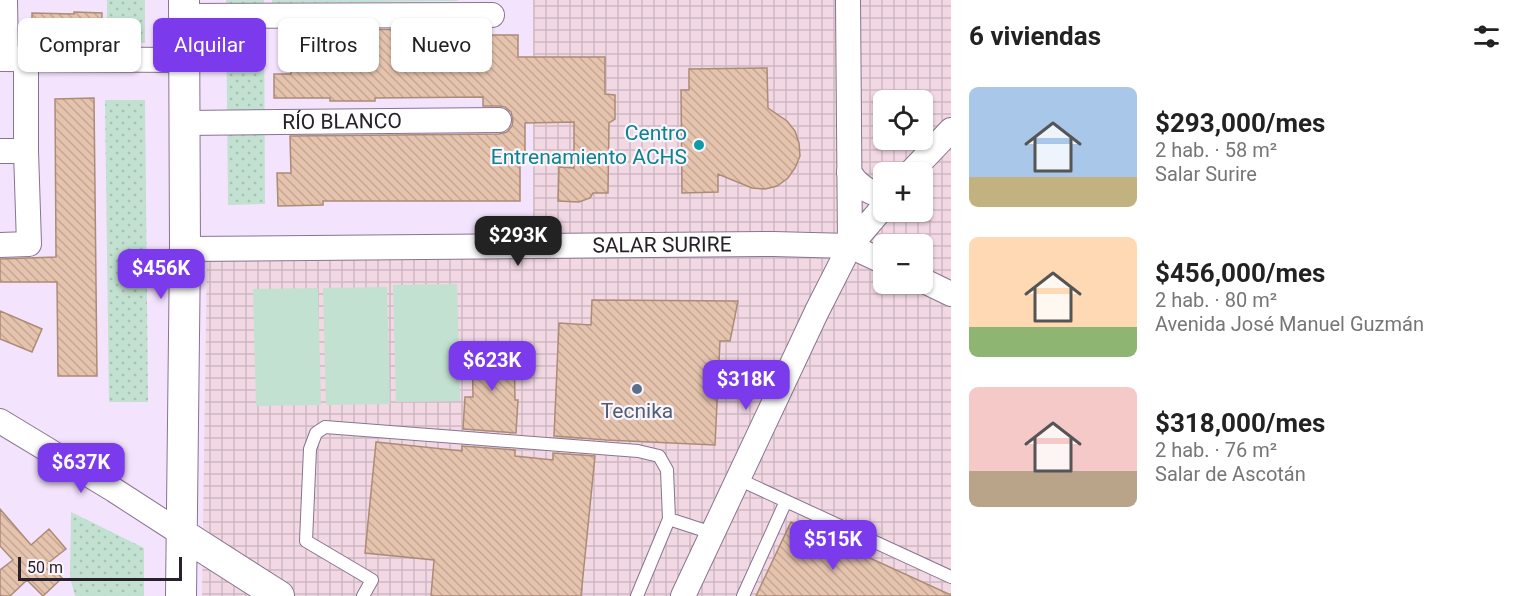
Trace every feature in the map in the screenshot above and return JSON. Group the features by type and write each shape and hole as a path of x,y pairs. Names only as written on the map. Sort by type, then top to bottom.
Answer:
{"street":[{"path":"0,244 29,244 26,151 10,59 5,0"},
{"path":"848,0 850,246"},
{"path":"184,8 492,15"},
{"path":"10,59 153,60"},
{"path":"181,596 185,249 184,72"},
{"name":"RÍO BLANCO","path":"184,123 499,120"},
{"path":"921,162 951,130"},
{"path":"0,152 26,151"},
{"path":"849,172 854,180 873,193"},
{"path":"683,596 812,320 850,246 873,219"},
{"name":"SALAR SURIRE","path":"185,249 773,243 850,246"},
{"path":"850,246 873,257"},
{"path":"933,285 951,294"},
{"path":"0,422 106,485 279,596"}],"lane":[{"path":"363,596 372,580 306,541 310,449 316,433 325,427 638,451 659,456 667,470 669,519 636,596"},
{"path":"738,479 951,577"},
{"path":"742,596 786,501"},
{"path":"669,519 712,533"}],"shaded area":[{"path":"533,0 951,0 951,596 202,596 207,256 533,251"}],"green space":[{"path":"107,0 145,0 145,43 141,43 141,18 107,18"},
{"path":"226,0 264,0 264,18 226,18"},
{"path":"272,0 458,0 458,1 272,3"},
{"path":"227,72 264,72 265,204 228,205"},
{"path":"105,100 145,100 148,402 109,402"},
{"path":"457,284 460,401 396,402 393,285"},
{"path":"387,287 390,404 326,405 323,288"},
{"path":"318,288 321,405 256,406 253,289"},
{"path":"71,512 144,548 144,596 75,596 70,577"}],"building":[{"path":"74,12 102,13 102,18 32,18 32,13 74,14"},
{"path":"391,29 391,72 492,72 492,35 518,35 518,57 605,57 605,94 615,95 615,119 609,123 608,193 593,193 590,198 579,202 558,201 559,167 574,168 574,122 525,123 525,156 520,156 520,201 323,201 323,205 278,206 277,173 291,173 290,136 499,134 507,132 512,126 511,112 505,107 483,106 483,97 375,98 375,101 274,98 274,74 379,72 379,30"},
{"path":"767,68 768,108 787,121 795,131 799,143 800,156 795,168 788,178 777,186 765,189 752,188 718,174 718,192 682,193 681,90 689,90 689,69"},
{"path":"94,98 97,376 58,376 57,282 0,282 0,259 56,257 55,99"},
{"name":"Tecnika","path":"592,300 738,301 730,341 720,341 715,445 554,436 559,323 591,325"},
{"path":"0,311 42,329 32,352 0,339"},
{"path":"514,347 515,400 518,400 516,433 463,429 465,397 473,397 472,348"},
{"path":"376,442 462,451 462,446 515,450 515,456 553,460 553,453 595,456 581,596 431,596 434,560 365,553"},
{"path":"0,509 31,545 49,529 66,549 48,563 62,578 43,596 27,580 10,596 0,596 0,570 13,560 0,546"},
{"path":"791,522 951,595 951,596 756,596"}],"place":[{"name":"Centro Entrenamiento ACHS","path":"699,145"},
{"name":"Tecnika","path":"637,389"}]}
